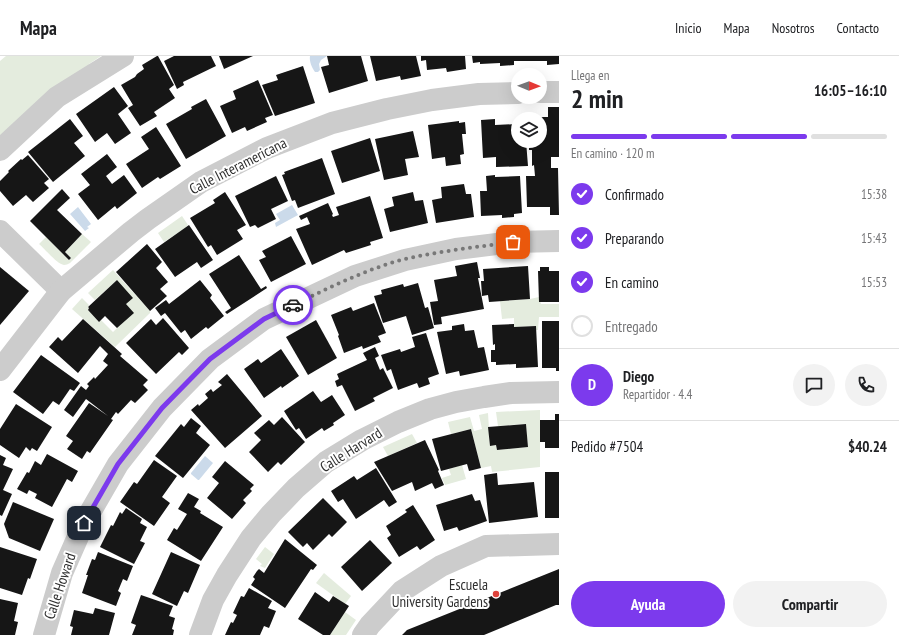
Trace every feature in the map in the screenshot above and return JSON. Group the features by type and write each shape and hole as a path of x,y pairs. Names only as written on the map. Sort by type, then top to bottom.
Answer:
{"street":[{"path":"0,150 57,97 123,56"},
{"path":"547,92 559,92"},
{"name":"Calle Interamericana","path":"0,370 61,291 131,232 201,182 267,148 332,123 387,109 432,100 479,94 511,93"},
{"path":"0,231 61,291"},
{"name":"Calle Howard","path":"44,635 62,573 77,537 118,464 162,408 210,359 264,319 355,276 405,260 456,250 513,242 559,241"},
{"name":"Calle Harvard","path":"200,635 214,600 227,575 251,538 270,514 296,488 326,462 362,440 392,425 430,409 456,402 511,393 559,392"},
{"path":"363,635 370,625 402,590 441,566 486,546 559,544"}],"shaded area":[{"path":"6,56 101,56 89,64 86,84 0,142 0,61"},
{"path":"182,216 188,225 164,242 158,233"},
{"path":"82,234 91,242 70,263 66,265 58,262 39,244 46,237 69,260 71,258 65,252"},
{"path":"113,270 150,311 150,313 115,347 72,309 82,298 89,305 88,310 99,322 101,320 113,332 133,313 126,304 117,280 95,300 88,293"},
{"path":"539,297 541,304 559,304 559,317 539,317 538,330 536,330 536,326 514,327 514,318 502,319 500,301"},
{"path":"540,410 540,467 492,472 491,466 481,468 471,429 451,434 448,422 470,417 474,431 482,429 479,415 488,413 490,446 496,445 497,450 528,447 526,424 498,426 496,412"},
{"path":"412,434 417,443 388,456 383,447"},
{"path":"462,465 466,479 445,485 442,478 451,475 449,469"},
{"path":"265,547 274,554 265,568 260,566 262,564 256,559"},
{"path":"324,573 351,596 345,604 316,583"},
{"path":"345,612 356,620 346,635 330,635"}],"water":[{"path":"310,56 327,56 321,60 319,64 320,70 318,72 315,72 313,69 310,62"},
{"path":"292,205 298,215 276,227 275,223 280,220 276,214"},
{"path":"78,207 91,224 85,231 70,214"},
{"path":"205,456 213,463 198,480 191,473"}],"building":[{"path":"157,56 174,85 169,89 175,98 154,112 157,116 140,126 128,108 133,105 121,85 135,77 144,69 142,65"},
{"path":"174,56 211,56 216,66 183,82 184,85 177,89 164,61"},
{"path":"219,56 253,56 224,69"},
{"path":"327,56 361,56 368,81 329,93 321,67 329,65"},
{"path":"370,56 416,56 421,76 401,80 400,76 376,81"},
{"path":"421,56 465,56 466,69 447,72 446,68 427,70 426,60 421,61"},
{"path":"472,56 559,56 559,64 547,65 547,61 514,61 514,65 500,66 500,63 473,63"},
{"path":"303,66 315,103 275,116 262,85 278,80 276,75"},
{"path":"258,80 273,115 265,118 267,122 247,131 245,127 232,133 220,106 236,99 233,91"},
{"path":"114,87 128,106 118,114 131,133 115,144 107,133 95,142 76,114"},
{"path":"206,99 226,136 186,159 166,124"},
{"path":"548,107 559,107 559,157 551,157 551,168 558,168 559,215 550,215 550,207 527,207 526,176 535,176 534,165 532,166 532,150 529,150 529,148 547,148"},
{"path":"70,119 83,136 74,143 85,156 53,182 28,152"},
{"path":"495,119 495,125 511,124 511,148 527,148 528,166 496,167 496,157 483,158 481,120"},
{"path":"459,121 459,123 465,122 466,134 462,134 464,154 460,155 461,164 446,166 445,157 432,159 428,125"},
{"path":"156,127 181,166 160,179 158,177 142,188 126,164 149,149 141,137"},
{"path":"413,131 419,157 405,159 408,175 384,180 375,139"},
{"path":"370,138 380,171 342,183 331,151"},
{"path":"107,154 117,167 106,176 112,184 124,175 137,193 117,209 115,206 98,220 78,194 90,185 81,174"},
{"path":"28,155 49,179 44,183 49,188 33,202 26,195 13,206 0,191 0,181 9,172 8,171 21,159 22,160"},
{"path":"322,158 335,194 298,208 295,200 292,201 282,175 285,174 284,172"},
{"path":"495,175 495,177 520,176 522,213 514,214 514,217 502,218 502,215 481,216 480,191 487,191 486,176"},
{"path":"276,176 288,201 271,209 276,219 258,228 255,225 250,227 235,196"},
{"path":"464,184 466,194 471,194 474,217 436,223 432,200 442,198 441,187"},
{"path":"62,189 70,198 57,210 82,234 65,252 71,258 69,260 30,221"},
{"path":"225,192 246,225 237,230 243,239 217,255 211,245 208,247 190,218 215,203 213,200"},
{"path":"413,192 415,201 423,200 428,223 390,232 384,209 394,206 392,197"},
{"path":"370,196 383,238 370,242 371,245 346,253 344,250 312,265 296,229 310,224 307,217 301,220 299,216 328,203 333,217 339,215 336,207"},
{"path":"189,225 213,260 201,268 197,262 175,277 155,249"},
{"path":"291,236 306,264 271,282 259,260 266,257 262,251"},
{"path":"147,244 162,262 156,268 168,282 160,289 167,296 150,311 116,272"},
{"path":"239,255 261,289 266,286 267,288 227,314 225,312 231,308 209,274"},
{"path":"477,262 480,278 478,278 484,309 441,317 442,324 434,325 430,302 438,301 434,280 457,276 455,266"},
{"path":"528,266 530,299 489,302 488,295 482,296 481,281 484,281 483,269"},
{"path":"0,267 29,291 0,325"},
{"path":"540,267 549,267 549,271 559,271 559,302 539,302 538,271 540,271"},
{"path":"117,280 133,298 126,304 134,313 117,328 105,316 99,322 88,310 88,307"},
{"path":"200,280 212,295 210,298 224,316 208,329 206,327 191,339 185,330 181,333 165,313 161,316 155,308 166,300 169,304"},
{"path":"418,283 425,308 428,307 434,328 412,335 406,316 383,323 374,296 382,294 381,290 403,284 404,287"},
{"path":"374,303 386,333 378,336 381,342 363,349 362,346 344,353 331,315 351,307 353,311"},
{"path":"163,318 189,348 182,355 179,352 156,374 126,343 151,319 156,325"},
{"path":"83,319 122,354 120,356 148,380 143,385 148,390 135,403 131,400 118,414 116,412 111,419 113,420 90,453 87,451 82,459 67,449 73,441 66,436 89,403 108,416 86,399 73,417 64,410 81,386 86,390 89,386 87,384 94,377 95,379 108,365 103,361 108,354 100,346 78,373 49,347 58,337 62,341"},
{"path":"316,320 337,358 308,375 286,337"},
{"path":"542,321 559,321 559,371 556,371 556,368 542,368"},
{"path":"464,324 465,331 474,330 478,348 484,347 489,370 460,376 459,371 446,374 437,332 452,330 452,326"},
{"path":"514,324 514,327 536,326 538,367 516,368 516,364 496,365 496,362 491,362 491,350 495,350 495,344 493,345 492,325"},
{"path":"426,333 439,374 428,378 430,384 419,388 417,383 398,390 391,369 387,371 381,355 400,349 401,352 415,347 412,337"},
{"path":"375,347 379,356 375,358 380,370 383,368 393,388 373,398 375,401 355,411 342,385 337,387 335,381 339,379 337,374 367,360 363,353"},
{"path":"281,349 299,376 264,398 244,369 258,359 261,363"},
{"path":"41,355 80,383 74,391 70,389 59,405 53,401 43,414 13,392"},
{"path":"227,374 262,416 225,448 191,410 198,404 199,406 208,398 205,394 211,389 213,392 222,385 218,382"},
{"path":"313,391 321,402 332,395 345,415 333,423 334,425 324,431 322,428 306,439 299,428 296,430 284,411"},
{"path":"16,404 52,427 37,451 32,448 30,451 26,447 19,458 0,445 0,429"},
{"path":"555,414 559,414 559,448 545,448 545,442 540,442 540,420 555,420"},
{"path":"282,417 305,442 281,465 278,462 268,472 249,452 261,440 254,433 269,420 274,425"},
{"path":"191,418 201,426 196,433 210,445 183,478 155,456 181,424 184,427"},
{"path":"526,424 528,447 497,450 496,445 490,446 488,427"},
{"path":"471,429 481,468 469,471 467,464 441,471 432,439"},
{"path":"425,440 439,470 438,471 444,485 435,489 432,483 415,491 412,482 392,491 374,462"},
{"path":"47,454 78,471 72,482 67,479 52,507 35,498 37,494 29,490 27,494 17,489 27,472 29,473 35,461 41,465"},
{"path":"0,455 6,458 3,465 13,469 3,490 12,494 2,516 0,515"},
{"path":"154,460 177,476 162,497 170,503 154,526 120,502 134,482 137,484"},
{"path":"225,461 254,485 250,489 252,491 243,500 246,503 232,519 207,498 219,483 212,477"},
{"path":"376,468 397,502 389,507 384,500 356,519 343,499 338,502 331,491 354,476 357,480"},
{"path":"545,472 559,472 559,518 545,518"},
{"path":"497,473 498,485 534,482 538,517 489,523 484,475"},
{"path":"188,493 199,499 194,507 201,511 200,513 223,527 201,561 167,540 174,528 177,530 187,514 178,509"},
{"path":"472,494 475,501 480,500 487,521 459,531 457,527 444,531 436,505"},
{"path":"323,498 347,522 332,537 329,534 313,550 307,543 303,547 288,532"},
{"path":"13,502 54,519 40,551 9,538 4,524"},
{"path":"413,505 435,540 420,550 417,546 399,557 387,538 391,535 386,526 407,512 405,510"},
{"path":"126,508 142,519 140,523 147,527 140,541 145,543 134,564 100,547 111,525 113,526 120,512 122,514"},
{"path":"285,539 317,565 313,570 311,569 285,608 251,585 255,579 253,577 257,571 259,569 264,573"},
{"path":"370,540 392,563 362,591 341,567"},
{"path":"0,547 37,559 30,579 28,578 22,595 0,588"},
{"path":"98,552 133,566 127,581 123,579 118,591 121,593 116,606 82,593 88,575 86,575 92,559 95,560"},
{"path":"171,552 200,565 188,593 184,591 177,606 152,594"},
{"path":"559,569 559,605 484,635 402,635 407,630"},
{"path":"249,588 272,601 268,608 276,611 269,628 264,626 260,635 225,635 231,622 233,623 237,615 233,613 241,596 244,597"},
{"path":"315,592 329,602 333,596 349,606 330,635 323,635 298,619"},
{"path":"141,595 173,606 169,616 175,618 172,629 174,630 173,635 132,635 136,625 131,623"},
{"path":"0,599 18,603 14,621 18,622 15,635 0,635"},
{"path":"95,608 115,613 109,635 71,635 73,627 70,626 74,610 93,614"}],"way so far":[{"path":"293,305 355,276 405,260 456,250 513,242"}],"place":[{"name":"Escuela University Gardens","path":"496,594"}],"route":[{"path":"84,523 118,464 162,408 210,359 264,319 293,305"}]}
